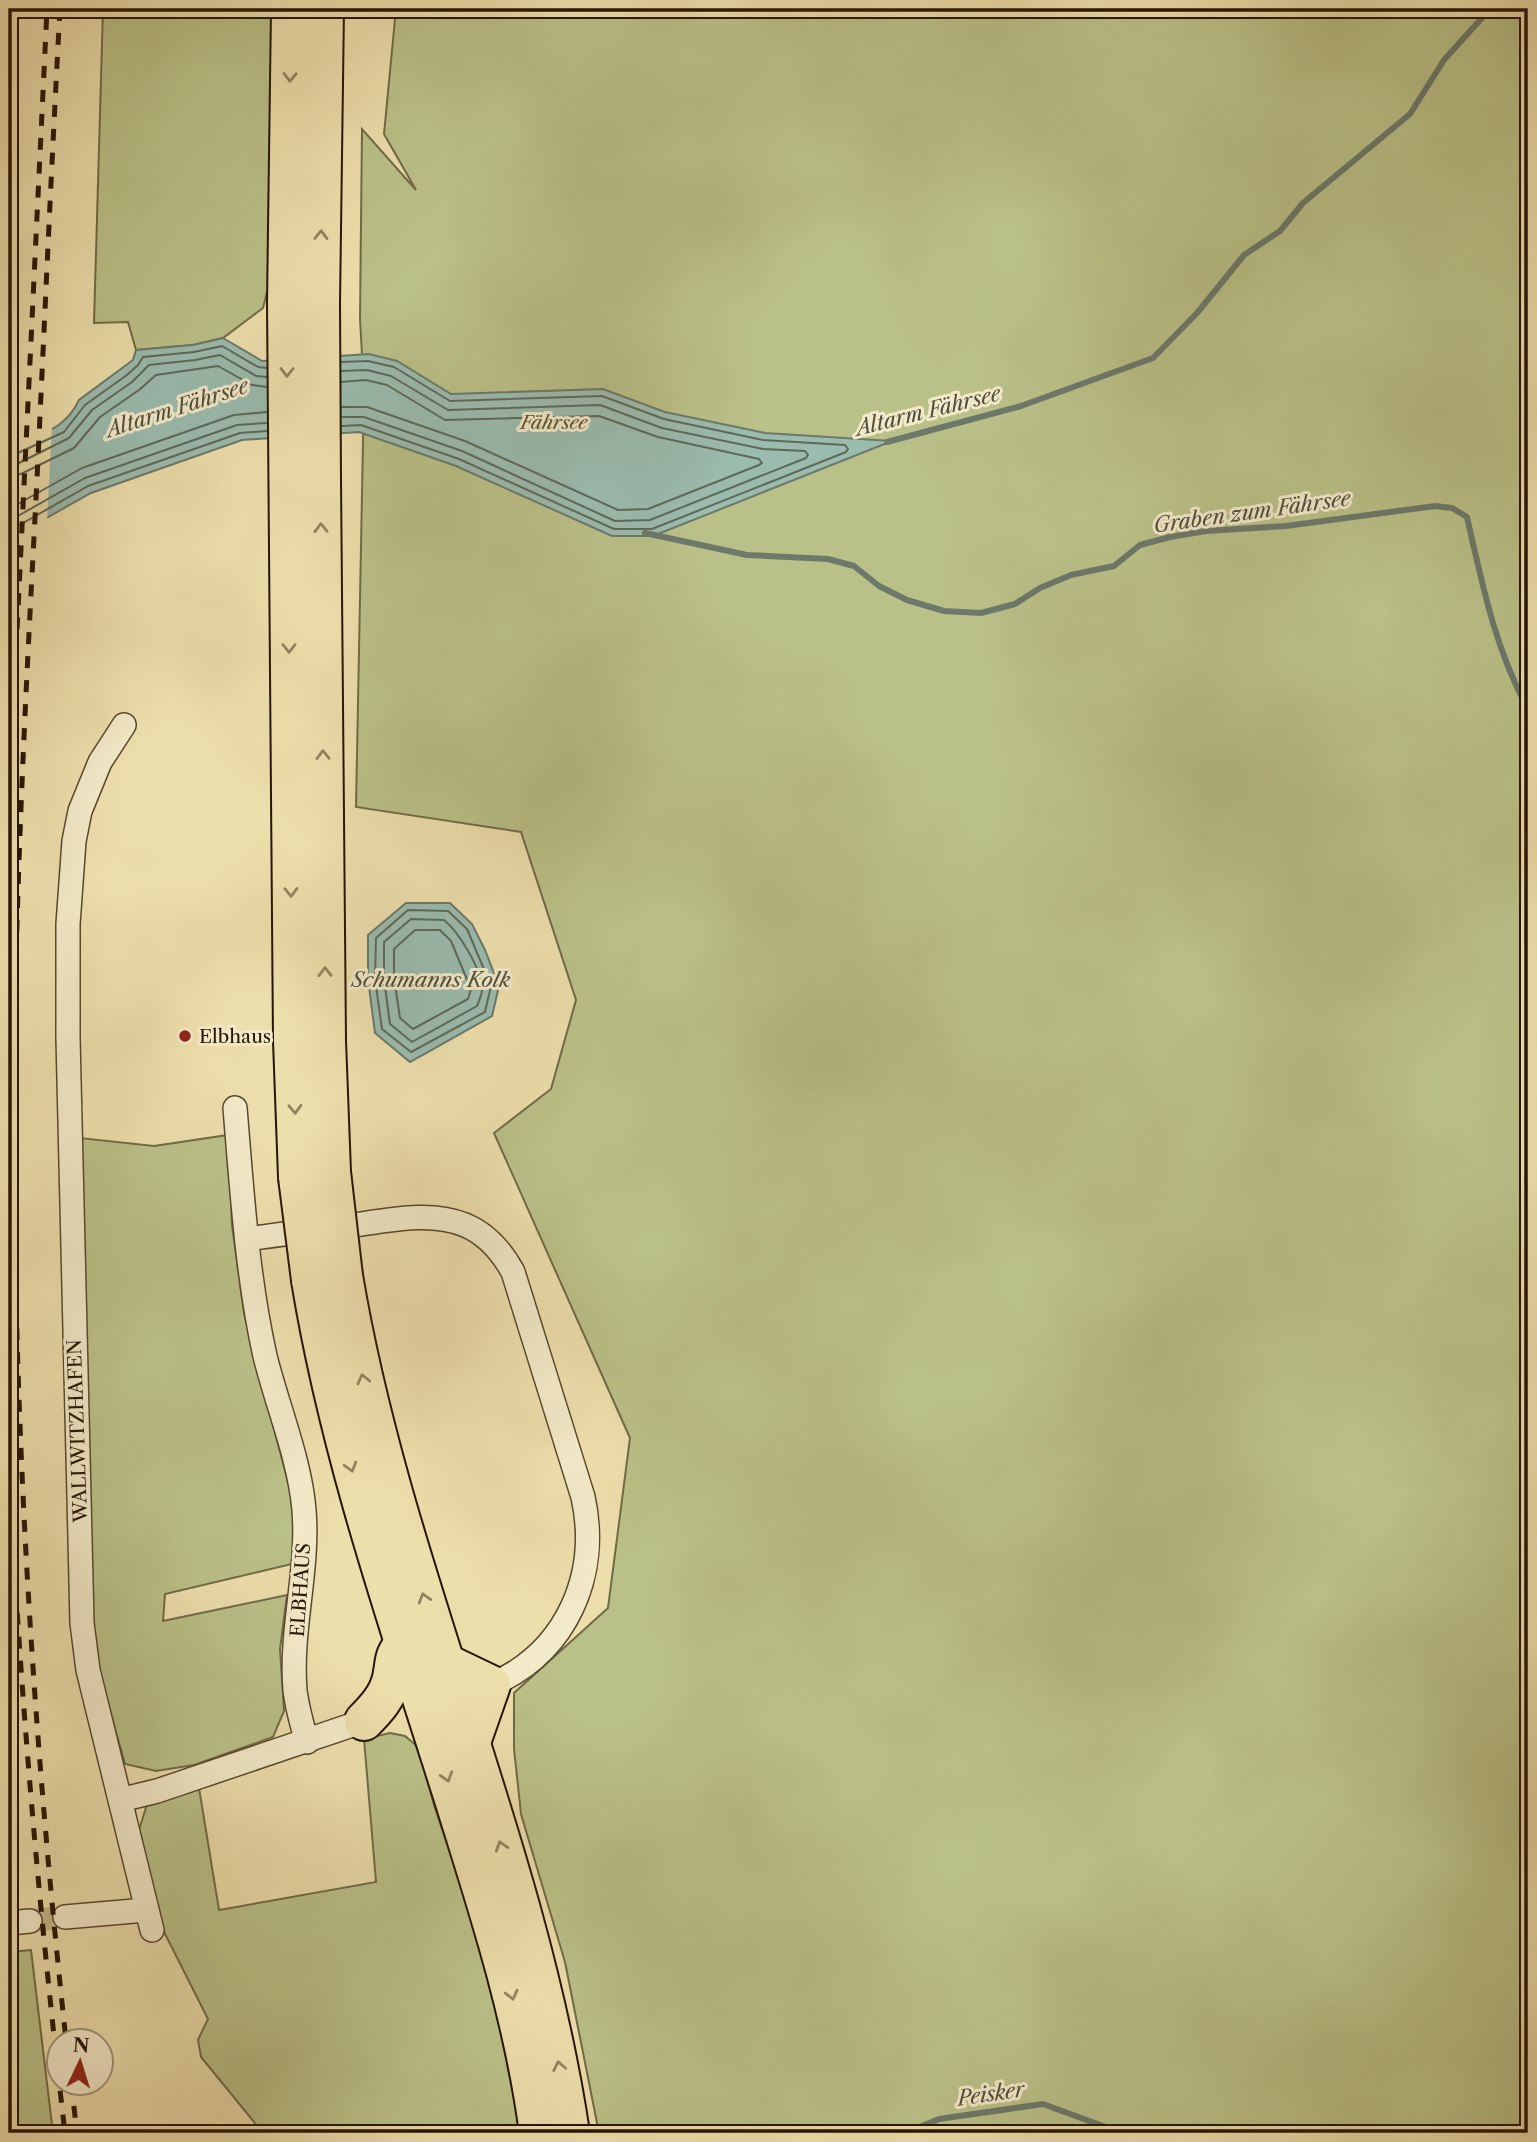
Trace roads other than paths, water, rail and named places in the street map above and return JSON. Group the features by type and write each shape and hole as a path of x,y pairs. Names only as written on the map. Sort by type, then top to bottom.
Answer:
{"highway":[{"path":"291,9 303,303 309,1041 314,1175 327,1278 321,1340 344,1439 503,1957 540,2133"},
{"path":"303,303 324,9"},
{"path":"327,1278 359,1364 371,1416 538,1973 554,2039 570,2133"},
{"path":"364,1721 382,1702 392,1680 393,1657 405,1642"},
{"path":"445,1663 491,1685 470,1745"},
{"path":"364,1721 395,1718 429,1720"}],"street":[{"name":"WALLWITZHAFEN","path":"65,1917 149,1920 88,1670 82,1623 68,1038 68,924 73,851 80,811 100,762 124,725"},
{"name":"ELBHAUS","path":"235,1108 247,1239 265,1354 299,1479 304,1510 304,1555 295,1690 307,1742"},
{"path":"247,1239 384,1221 435,1218 457,1222 477,1231 498,1249 510,1266 583,1497 589,1522 589,1542 582,1583 557,1633 526,1664 491,1685"},
{"path":"120,1800 157,1791 364,1721"}],"water":[{"name":"Fährsee","path":"223,338 262,361 369,354 397,361 451,394 603,389 665,412 765,433 892,441 653,536 612,536 456,466 359,432 242,440 91,493 9,539 9,451 65,420 79,400 133,360 136,350 193,345"},
{"name":"Schumanns Kolk","path":"406,903 450,903 472,924 499,986 492,1016 410,1062 375,1033 368,979 368,935"}],"waterway":[{"name":"Altarm Fährsee","path":"887,442 1021,406 1153,358 1197,313 1244,255 1280,231 1303,203 1410,114 1444,60 1490,9"},
{"name":"Graben zum Fährsee","path":"645,533 747,555 828,559 854,566 879,586 907,600 944,611 981,613 1015,604 1040,588 1071,575 1114,566 1140,545 1170,537 1206,531 1286,526 1435,506 1452,508 1467,517 1498,639 1528,709"},
{"name":"Peisker","path":"905,2133 939,2119 1043,2104 1122,2133"}],"tunnel":[{"path":"30,1921 65,1917"}],"railway":[{"path":"9,797 47,9"},
{"path":"60,9 21,810 14,1122 17,1352 28,1582 44,1811 65,2026"},
{"path":"9,1469 31,1801 65,2133"},
{"path":"73,2096 77,2133"}],"place":[{"name":"Elbhaus","path":"185,1036"}]}
